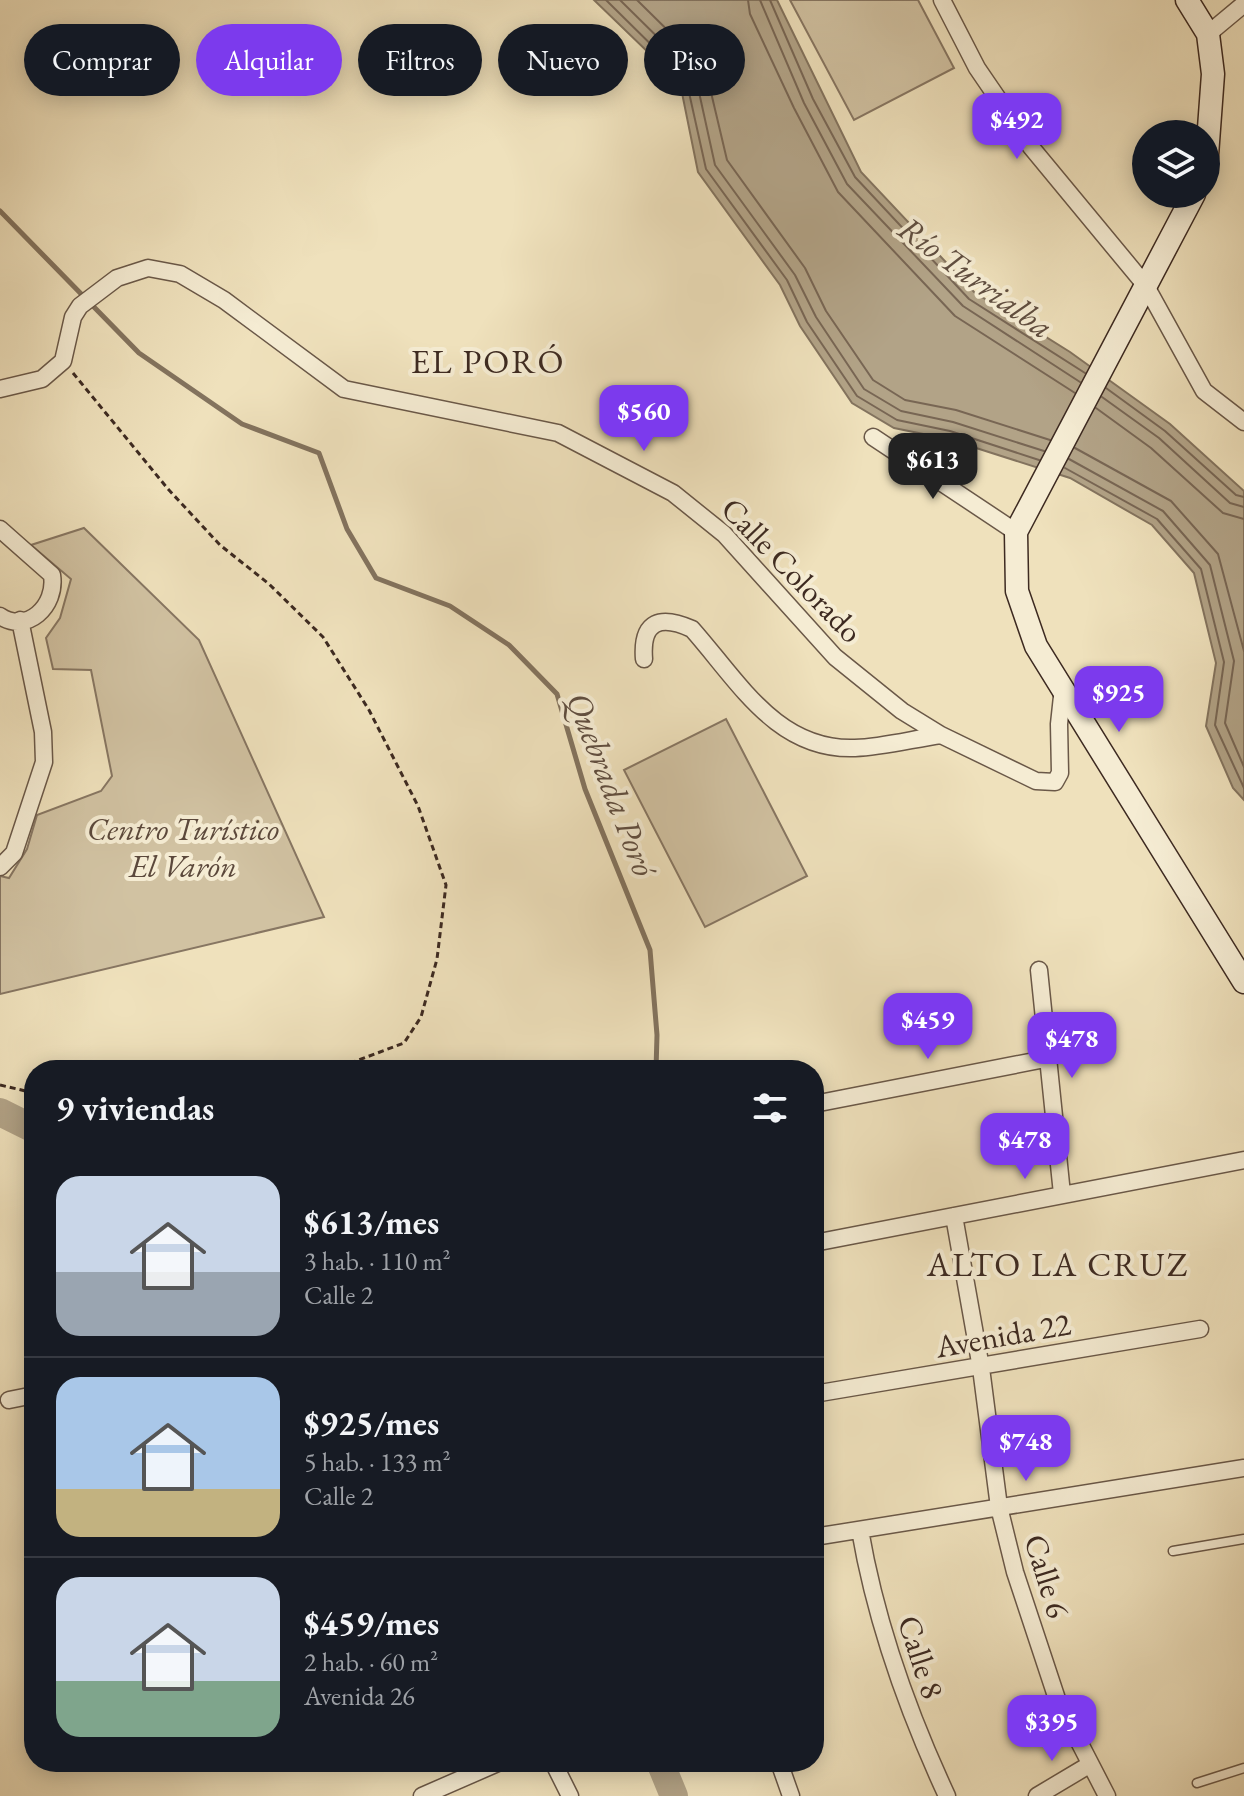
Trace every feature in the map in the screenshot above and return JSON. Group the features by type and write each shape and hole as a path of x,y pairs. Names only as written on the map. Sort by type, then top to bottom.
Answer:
{"main road":[{"path":"1187,0 1208,34 1213,74 1212,120"},
{"path":"1187,208 1016,532 1017,591 1036,646 1244,982"}],"street":[{"path":"942,0 977,68 1031,147 1146,286 1204,391 1244,422"},
{"path":"1208,34 1244,4"},
{"name":"Calle Colorado","path":"63,361 73,317 80,306 117,278 148,268 180,274 224,300 344,389 558,433 673,493 724,534 835,657 902,711 941,735 1036,781 1055,782 1060,773 1059,724 1063,686"},
{"path":"0,389 42,379 63,361"},
{"path":"873,437 1016,532"},
{"path":"0,529 52,575 54,590 48,608 29,619 7,621 0,616"},
{"path":"0,867 14,853 44,762 43,732 20,620"},
{"path":"644,659 643,643 648,628 659,621 674,621 692,629 780,728 810,744 854,748 941,735"},
{"path":"1039,970 1062,1194"},
{"path":"824,1102 1050,1058"},
{"path":"824,1241 1244,1160"},
{"name":"Calle 6","path":"954,1216 981,1368 999,1507 1015,1572 1057,1699 1107,1796"},
{"name":"Avenida 22","path":"824,1392 1200,1329"},
{"path":"9,1400 24,1397"},
{"path":"824,1535 1244,1468"},
{"name":"Calle 8","path":"860,1530 871,1596 914,1725 947,1796"},
{"path":"1037,1796 1089,1765"},
{"path":"422,1796 477,1772"},
{"path":"558,1772 570,1796"},
{"path":"783,1772 791,1796"}],"lane":[{"path":"1173,1551 1244,1539"},
{"path":"1197,1783 1244,1768"}],"path":[{"path":"63,361 168,489 220,545 269,584 323,637 369,710 418,806 446,885 437,959 421,1017 404,1043 359,1060"},
{"path":"0,1085 24,1091"}],"green space":[{"path":"790,0 918,0 954,68 854,120"},
{"name":"Centro Turístico El Varón","path":"84,528 199,640 324,917 0,994 0,876 9,878 27,849 37,815 101,791 112,776 91,670 53,669 46,638 60,618 71,579 31,545"},
{"path":"726,719 807,876 705,927 624,770"}],"water":[{"path":"594,0 777,0 861,172 974,292 1070,352 1170,424 1244,491 1244,800 1233,788 1206,726 1216,663 1194,573 1152,525 1070,478 948,439 894,428 852,403 800,326 780,285 698,172 683,96 745,96 745,24 644,24 644,48 628,33 628,24 619,24"}],"waterway":[{"name":"Quebrada Poró","path":"0,211 139,353 242,424 319,453 347,529 376,578 450,606 509,645 557,694 585,789 650,950 656,1060"},
{"path":"0,1112 24,1124"},
{"path":"664,1772 674,1796"}],"district":[{"name":"EL PORÓ","path":"488,361"},
{"name":"ALTO LA CRUZ","path":"1058,1264"}],"water label":[{"name":"Río Turrialba","path":"976,277"}]}
